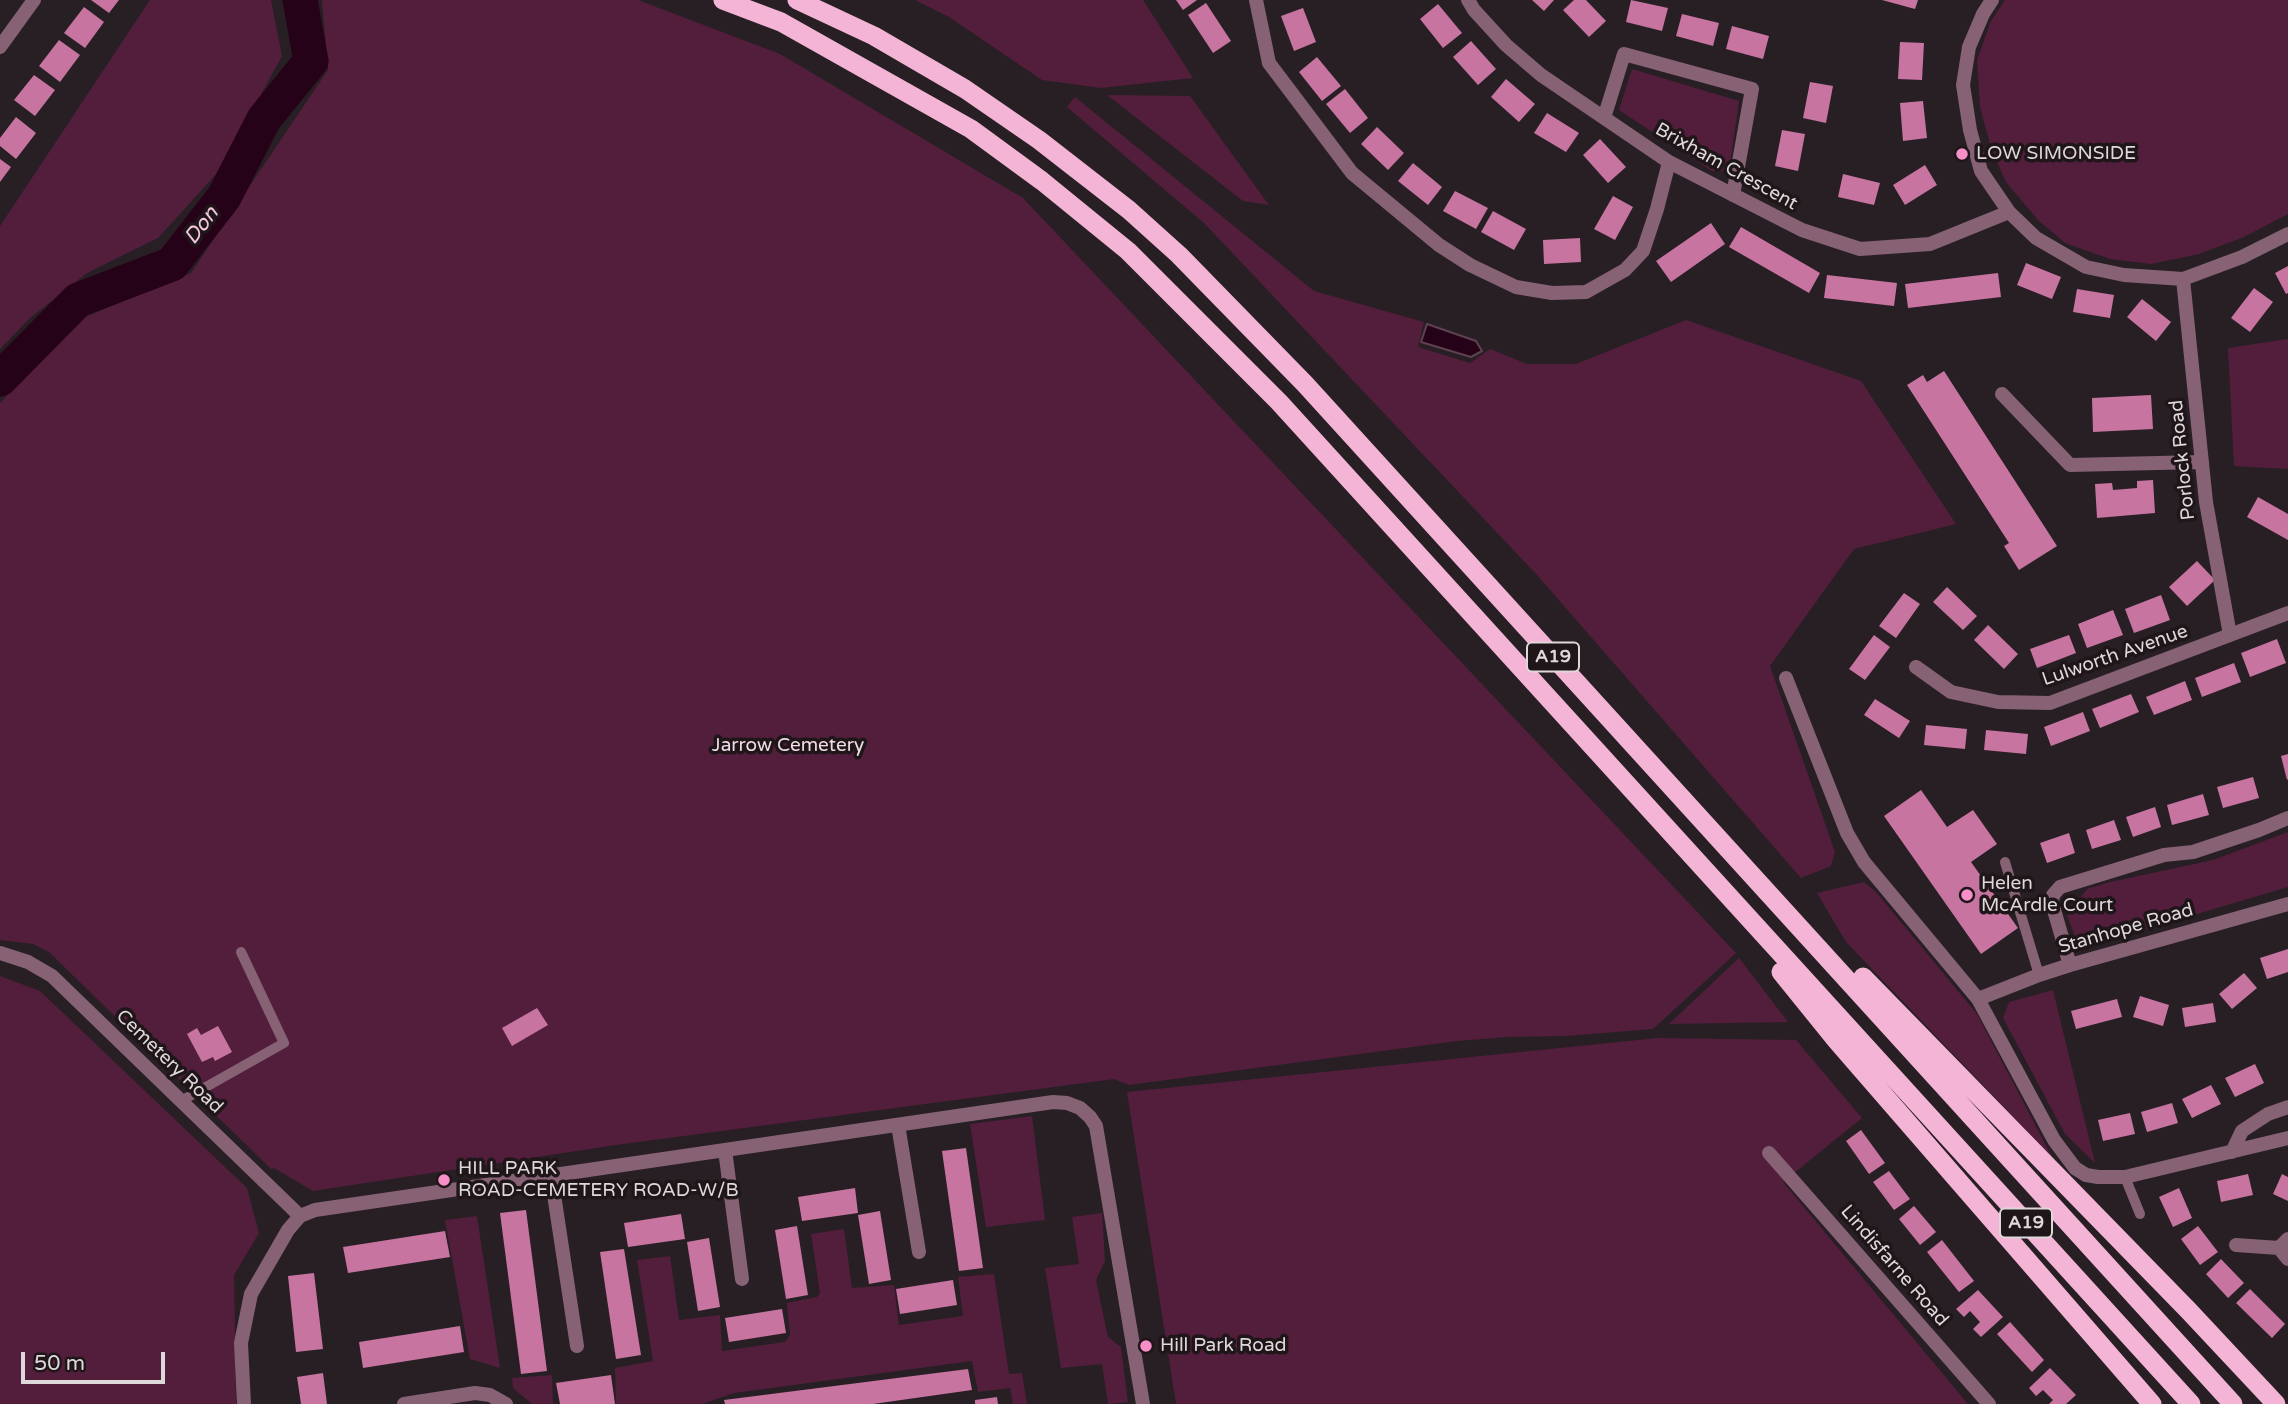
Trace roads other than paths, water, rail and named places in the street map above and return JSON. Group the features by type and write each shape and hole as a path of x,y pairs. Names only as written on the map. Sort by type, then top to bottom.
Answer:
{"highway":[{"name":"A19","path":"723,0 781,22 971,129 1042,181 1128,251 1279,402 2191,1404"},
{"name":"A19","path":"797,0 874,36 965,89 1049,148 1129,210 1179,255 1305,384 2233,1404"},
{"path":"1727,845 1830,943 2188,1310 2276,1404"},
{"path":"1703,869 1761,947 1836,1040 2152,1404"}],"street":[{"path":"0,47 34,0"},
{"path":"1256,0 1269,63 1352,173 1439,245 1470,265 1516,286 1552,293 1586,292 1626,270 1643,251 1669,162"},
{"name":"Brixham Crescent","path":"1468,0 1506,45 1541,75 1669,162 1802,230 1860,249 1930,244 2009,212"},
{"path":"1992,0 1969,47 1963,85 1981,171 2009,212 2036,238 2086,267 2124,275 2183,279 2242,257 2288,234"},
{"path":"1604,118 1624,54 1752,89 1733,195"},
{"name":"Porlock Road","path":"2183,279 2206,502 2230,635"},
{"path":"2002,394 2070,466 2202,462"},
{"name":"Lulworth Avenue","path":"1916,667 1951,692 1997,702 2050,703 2288,613"},
{"path":"1786,678 1839,816 1858,852 1978,999 2054,1140 2075,1168 2086,1175 2125,1177 2288,1138"},
{"path":"2070,965 2052,903 2053,895 2060,887 2164,855 2193,852 2288,818"},
{"name":"Stanhope Road","path":"1978,999 2070,965 2288,904"},
{"name":"Cemetery Road","path":"0,953 29,962 52,976 300,1216"},
{"path":"244,1404 241,1343 251,1294 277,1247 300,1216 315,1210 1053,1102 1080,1108 1090,1116 1096,1126 1143,1404"},
{"path":"2232,1152 2242,1131 2268,1114 2288,1107"},
{"path":"898,1125 919,1252"},
{"path":"725,1150 742,1279"},
{"name":"Lindisfarne Road","path":"1769,1153 1989,1404"},
{"path":"551,1175 577,1346"},
{"path":"2236,1245 2285,1249"},
{"path":"404,1404 475,1393 490,1395 506,1404"}],"lane":[{"path":"2005,862 2039,975"},
{"path":"181,1101 284,1043 241,952"},
{"path":"2125,1177 2140,1214"}],"waterway":[{"name":"Don","path":"0,379 78,300 172,264 224,197 264,119 311,61 300,0"}],"place":[{"name":"LOW SIMONSIDE","path":"1962,154"},
{"name":"Helen McArdle Court","path":"1967,895"},
{"name":"HILL PARK ROAD-CEMETERY ROAD-W/B","path":"444,1180"},
{"name":"Hill Park Road","path":"1146,1346"}],"park label":[{"name":"Jarrow Cemetery","path":"788,746"}]}
